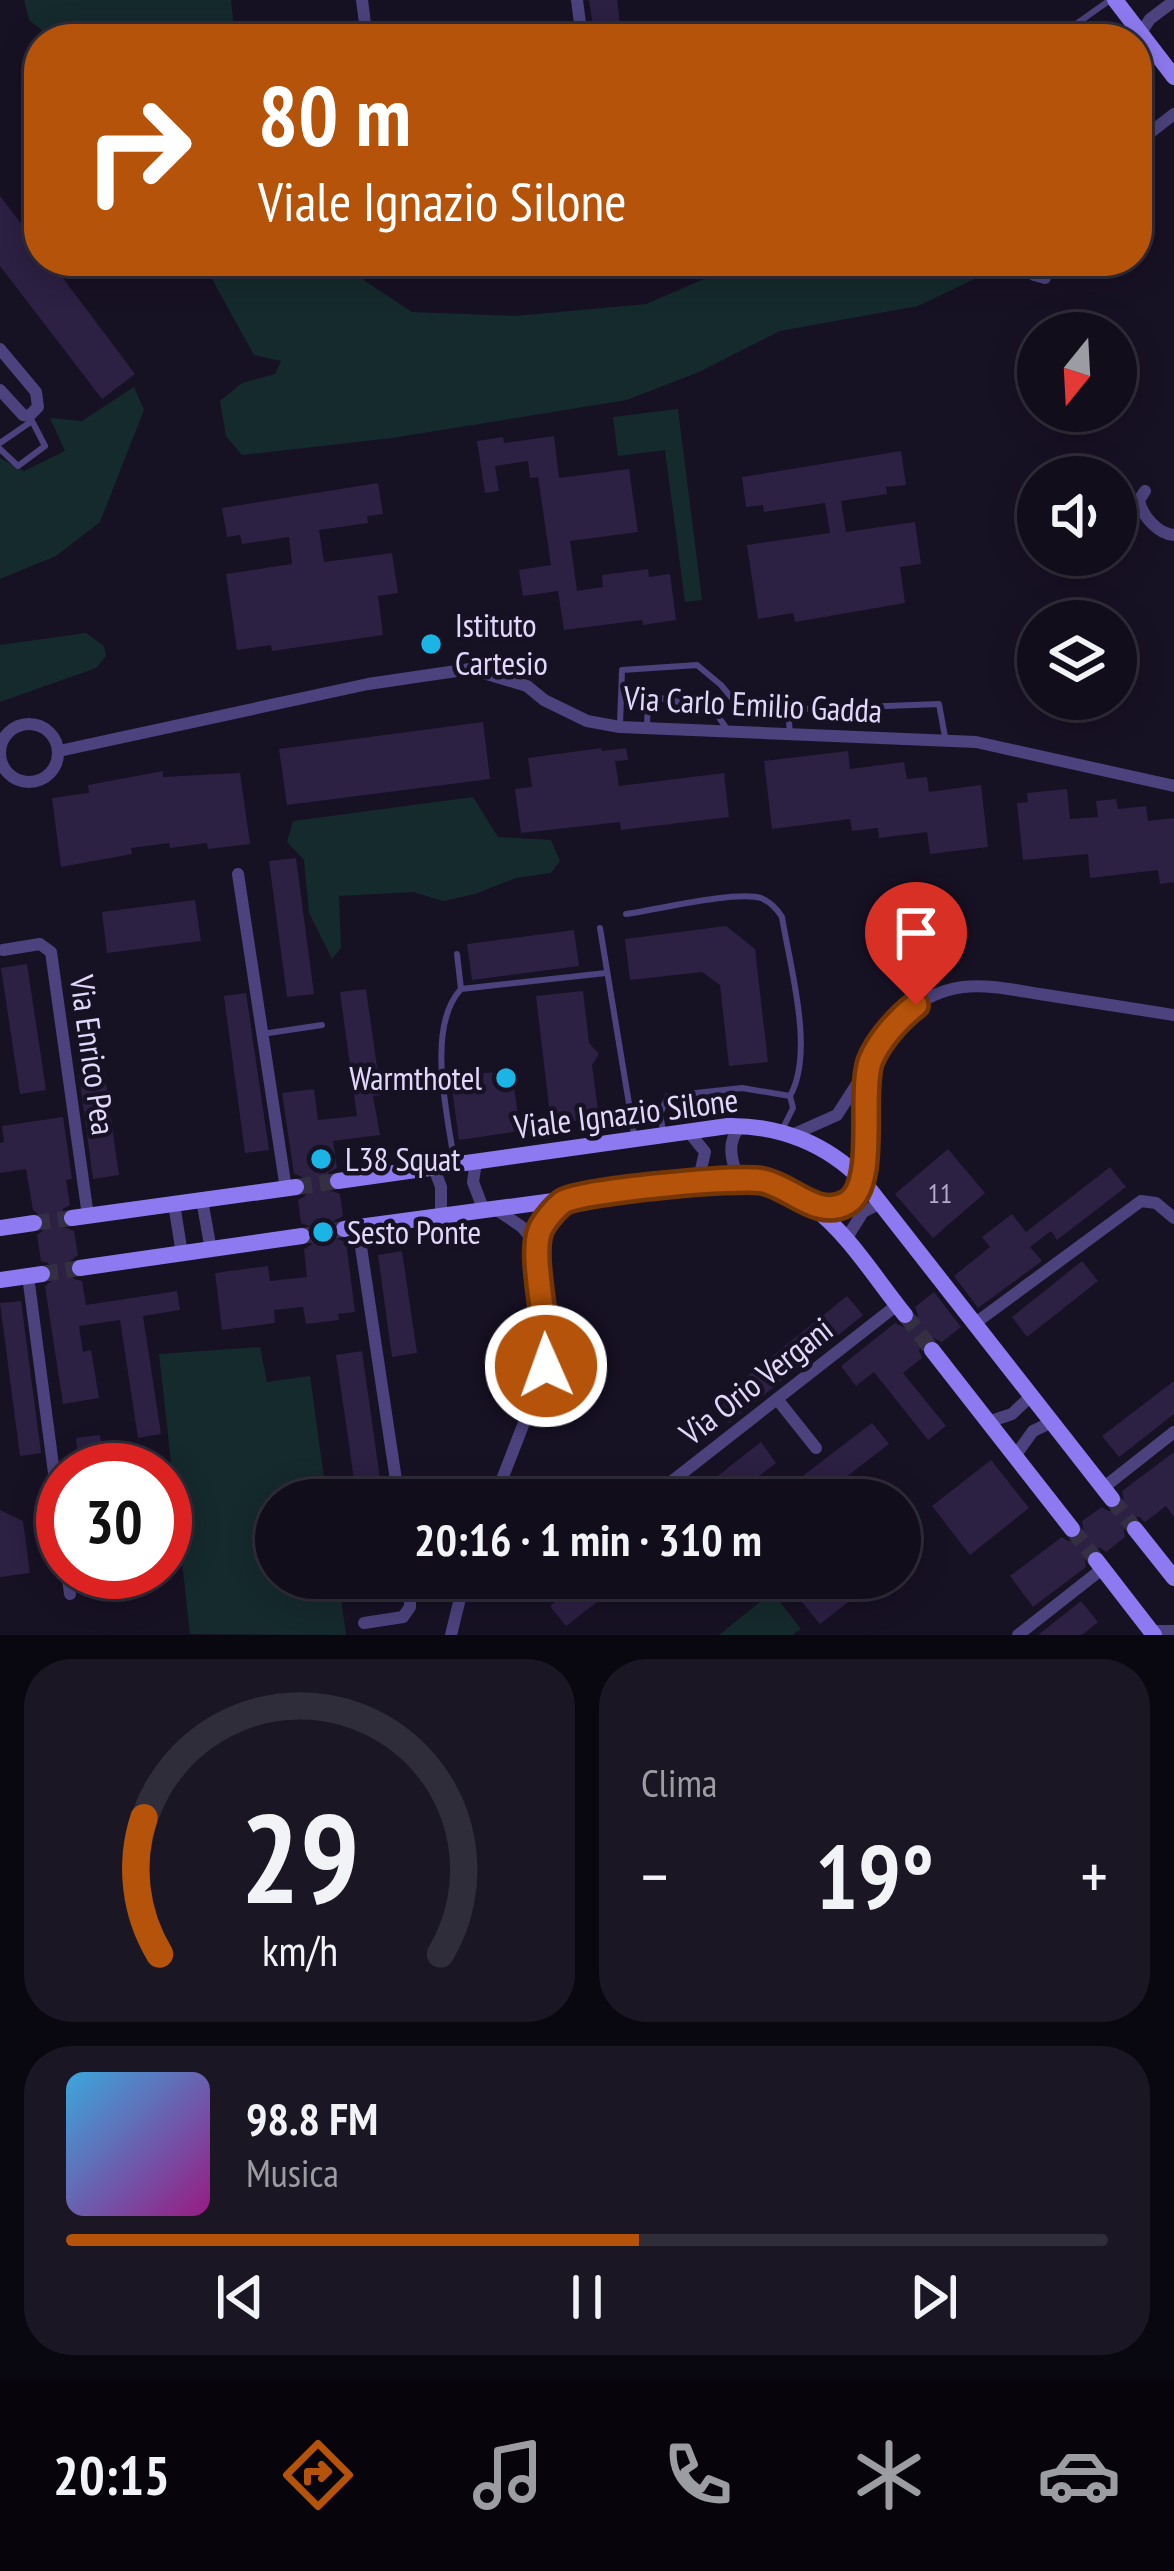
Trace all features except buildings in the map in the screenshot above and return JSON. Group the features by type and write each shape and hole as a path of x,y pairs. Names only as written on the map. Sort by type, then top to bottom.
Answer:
{"street":[{"path":"1112,0 1132,24"},
{"path":"1147,24 1174,1"},
{"path":"1152,49 1174,77"},
{"path":"1038,276 1046,278"},
{"path":"0,349 36,392 38,407 31,418 17,412 0,390"},
{"path":"1145,491 1139,500 1142,509 1161,532 1174,535"},
{"name":"Via Carlo Emilio Gadda","path":"58,752 368,684 470,669 527,686 587,721 620,727 976,742 1174,786"},
{"name":"Via Carlo Emilio Gadda","path":"26,724 51,734 58,752 58,761 46,777 28,783 10,775 0,758 3,740 26,724"},
{"path":"80,1217 291,1188 238,874"},
{"name":"Via Enrico Pea","path":"3,950 40,944 51,952 80,1217"},
{"path":"787,1133 836,1115 906,1013 935,995 962,987 1004,988 1174,1015"},
{"path":"818,1208 850,1201 863,1181 871,1061"},
{"path":"738,1178 730,1149 741,1126"},
{"name":"Viale Ignazio Silone","path":"338,1181 686,1130 741,1126 787,1133 825,1150 863,1181 1108,1493"},
{"path":"686,1130 705,1152 698,1182"},
{"path":"476,1162 473,1182 491,1211 522,1227 536,1244"},
{"path":"434,1168 441,1187 441,1215"},
{"path":"395,1479 351,1228 738,1178 774,1184 818,1208 901,1310"},
{"path":"202,1200 211,1250"},
{"path":"502,1479 546,1366 548,1326 536,1244 544,1222 565,1200"},
{"path":"974,1324 1142,1201 1156,1203 1174,1218"},
{"path":"846,1239 863,1212 881,1203"},
{"path":"174,1204 182,1254"},
{"path":"0,1228 34,1223"},
{"path":"80,1268 302,1236"},
{"path":"0,1280 35,1275 53,1443"},
{"name":"Via Orio Vergani","path":"675,1479 901,1310"},
{"path":"932,1349 1072,1529"},
{"path":"988,1422 1012,1414 1031,1396"},
{"path":"777,1399 816,1448"},
{"path":"1015,1456 1033,1431 1052,1423"},
{"path":"1108,1493 1174,1432"},
{"path":"1136,1529 1174,1578"},
{"path":"1018,1635 1099,1564 1153,1633 1174,1631"},
{"path":"364,1623 403,1618 410,1599"},
{"path":"451,1635 460,1599"}],"lane":[{"path":"1077,24 1112,0"},
{"path":"31,418 45,442 44,448 18,466 0,446 31,418"},
{"path":"620,727 622,670 698,665 740,708 939,704 946,741"},
{"path":"646,729 648,702 660,698 713,709 730,733"},
{"path":"788,710 790,734"},
{"path":"626,914 750,896 776,908 782,917 802,1058 790,1096 793,1108 787,1133"},
{"path":"599,928 634,1138"},
{"path":"454,1165 441,1043 445,1016 461,989 457,954"},
{"path":"461,989 606,973"},
{"path":"262,1034 322,1025"},
{"path":"664,1133 660,1114 668,1096 742,1088 790,1096"}],"green space":[{"path":"24,0 231,0 234,24 34,24"},
{"path":"210,276 362,276 412,312 516,316 646,304 711,276 981,276 918,306 780,331 699,372 627,400 392,438 242,455 226,436 220,401 242,383 275,374 281,361 254,355"},
{"path":"134,387 144,410 100,522 56,556 0,579 0,458 24,471 65,451 50,418 82,421"},
{"path":"678,409 702,600 685,602 665,450 618,456 613,417"},
{"path":"86,633 104,646 106,656 96,668 0,702 0,645"},
{"path":"473,797 498,837 551,840 560,861 551,873 516,878 443,901 413,892 339,896 341,948 332,959 309,913 304,860 287,842 293,821"},
{"path":"260,1347 267,1382 310,1376 324,1479 255,1479 255,1599 341,1599 346,1635 190,1634 186,1599 192,1599 192,1443 169,1443 159,1354"},
{"path":"763,1599 777,1599 801,1629 793,1635 719,1635"}],"tunnel":[{"path":"296,1187 338,1181"},
{"path":"34,1223 72,1218"},
{"path":"302,1236 344,1229"},
{"path":"42,1274 80,1268"},
{"path":"905,1315 932,1350"},
{"path":"1112,1499 1135,1529"},
{"path":"1072,1529 1096,1560"}],"place":[{"name":"Istituto Cartesio","path":"431,644"},
{"name":"Warmthotel","path":"506,1078"},
{"name":"L38 Squat","path":"321,1159"},
{"name":"Sesto Ponte","path":"323,1232"}],"route":[{"path":"546,1366 548,1326 536,1244 544,1222 565,1200 738,1178 774,1184 818,1208 843,1205 863,1181 871,1061 916,1005"}]}
